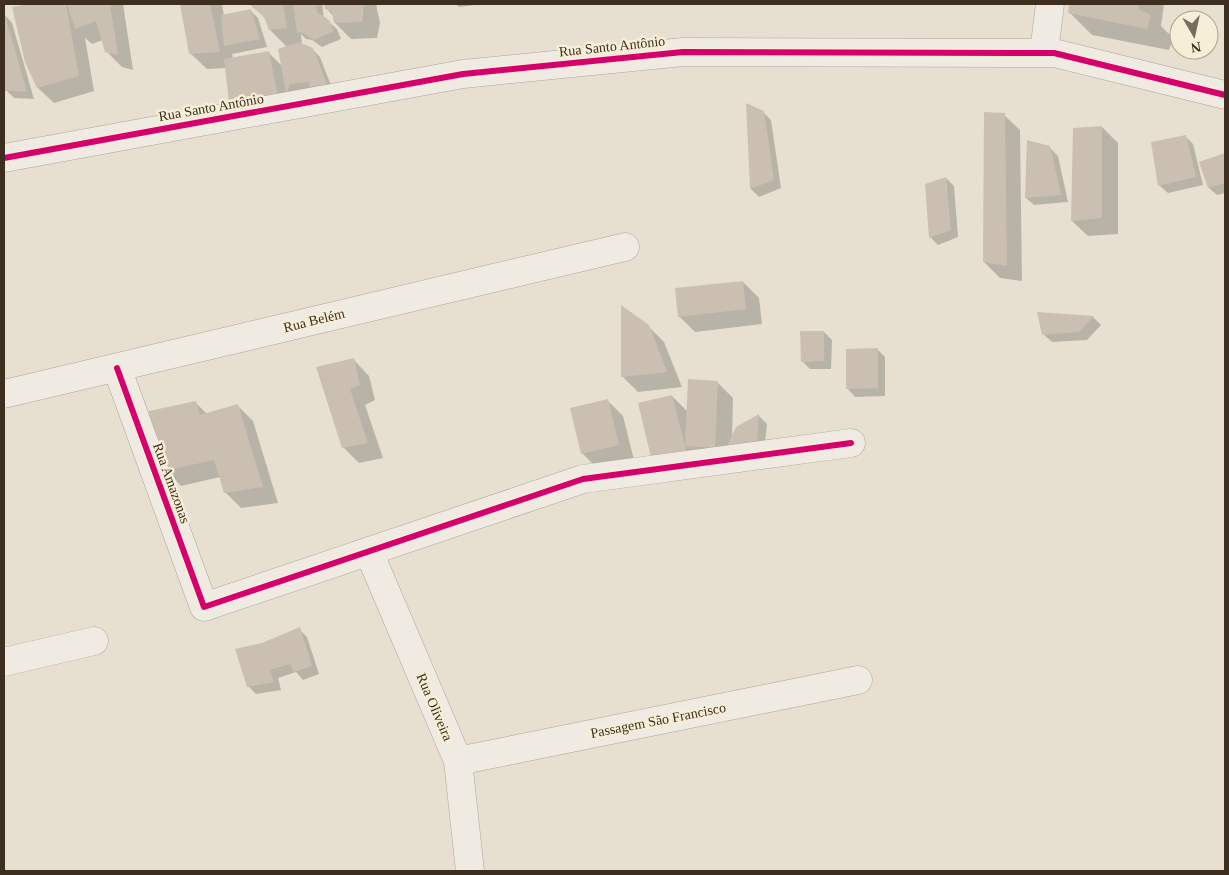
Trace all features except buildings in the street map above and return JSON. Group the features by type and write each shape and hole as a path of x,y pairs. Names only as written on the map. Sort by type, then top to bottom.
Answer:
{"street":[{"path":"1044,52 1050,4"},
{"name":"Rua Santo Antônio","path":"4,158 472,73 683,52 1044,52 1225,95"},
{"name":"Rua Belém","path":"4,394 408,297 625,248"},
{"name":"Rua Amazonas","path":"117,368 204,608 369,552"},
{"path":"369,552 583,479 851,443"},
{"name":"Rua Oliveira","path":"369,552 458,761 470,871"},
{"path":"4,662 94,642"},
{"name":"Passagem São Francisco","path":"458,761 858,680"}],"cycle path":[{"path":"4,158 463,74 683,52 1054,53 1225,95"},
{"path":"117,368 204,607 583,479 851,443"}]}
